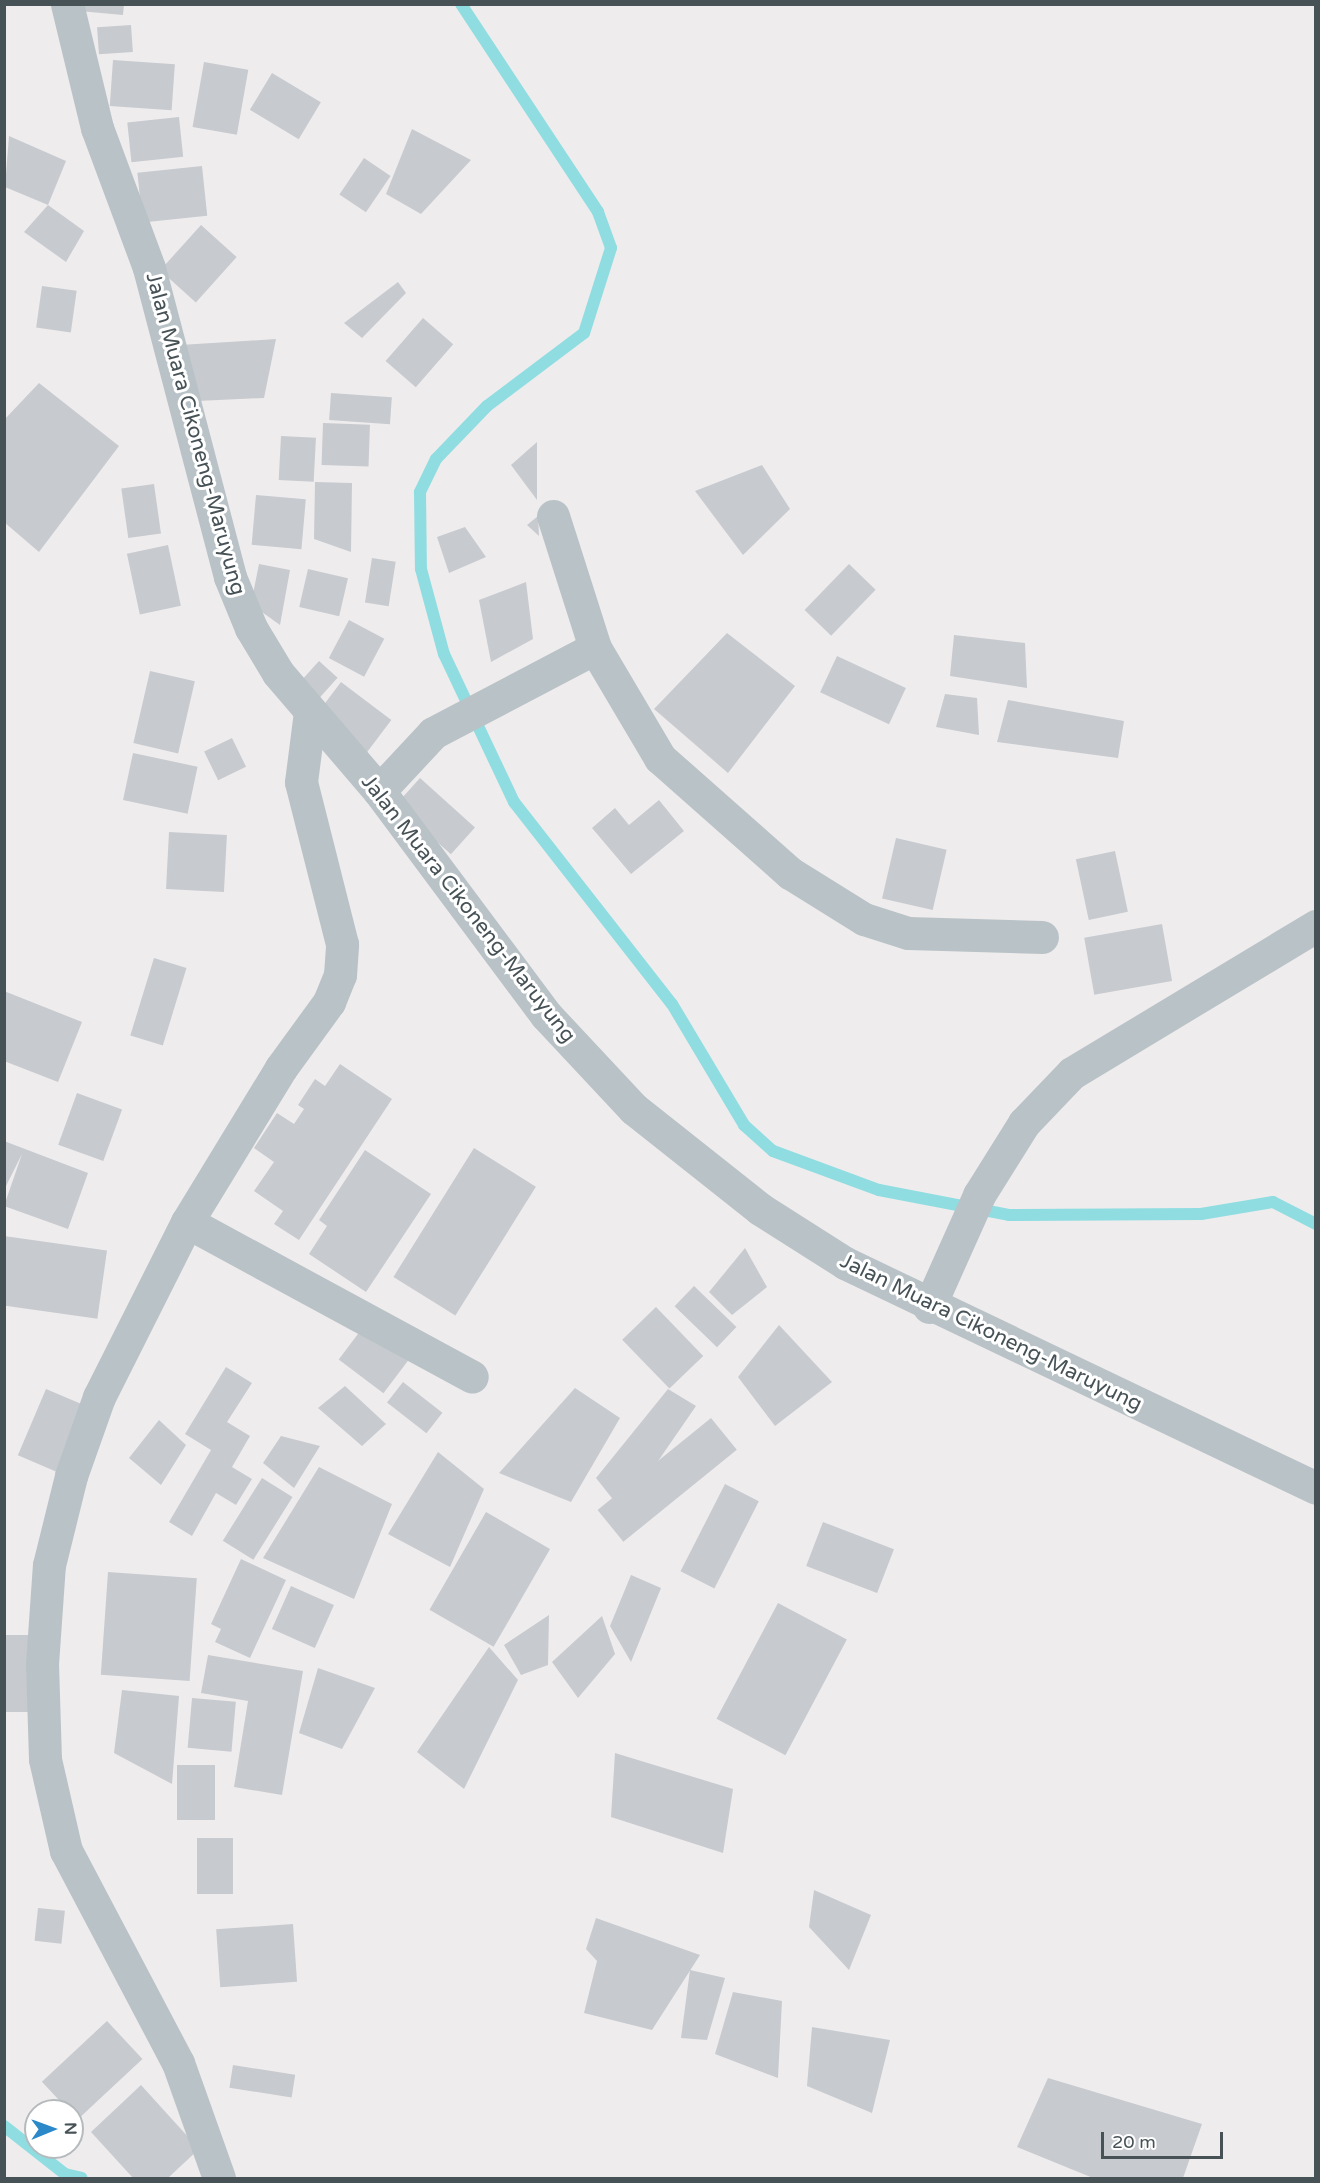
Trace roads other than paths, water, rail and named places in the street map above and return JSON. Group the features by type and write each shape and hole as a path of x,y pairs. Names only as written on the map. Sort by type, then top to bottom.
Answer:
{"street":[{"name":"Jalan Muara Cikoneng-Maruyung","path":"67,4 96,128 149,268 230,577 256,637 310,712 379,791 546,1015 634,1109 760,1209 845,1263 929,1307 1316,1488"},
{"path":"553,516 595,648 660,758 790,873 864,919 908,933 1042,937"},
{"path":"379,791 433,734 595,648"},
{"path":"217,2172 178,2063 66,1851 45,1759 42,1664 49,1565 70,1476 99,1397 187,1222 281,1068 329,1002 340,975 342,944 301,782 310,712"},
{"path":"929,1307 963,1238 979,1195 1024,1123 1072,1073 1316,926"},
{"path":"187,1222 472,1377"}],"waterway":[{"path":"461,4 598,212 611,248 584,333 487,406 436,459 420,492 421,569 444,654 514,802 672,1004 744,1125 773,1151 879,1190 1009,1215 1201,1214 1273,1202 1316,1224"},
{"path":"4,2126 65,2174 82,2178"}]}
